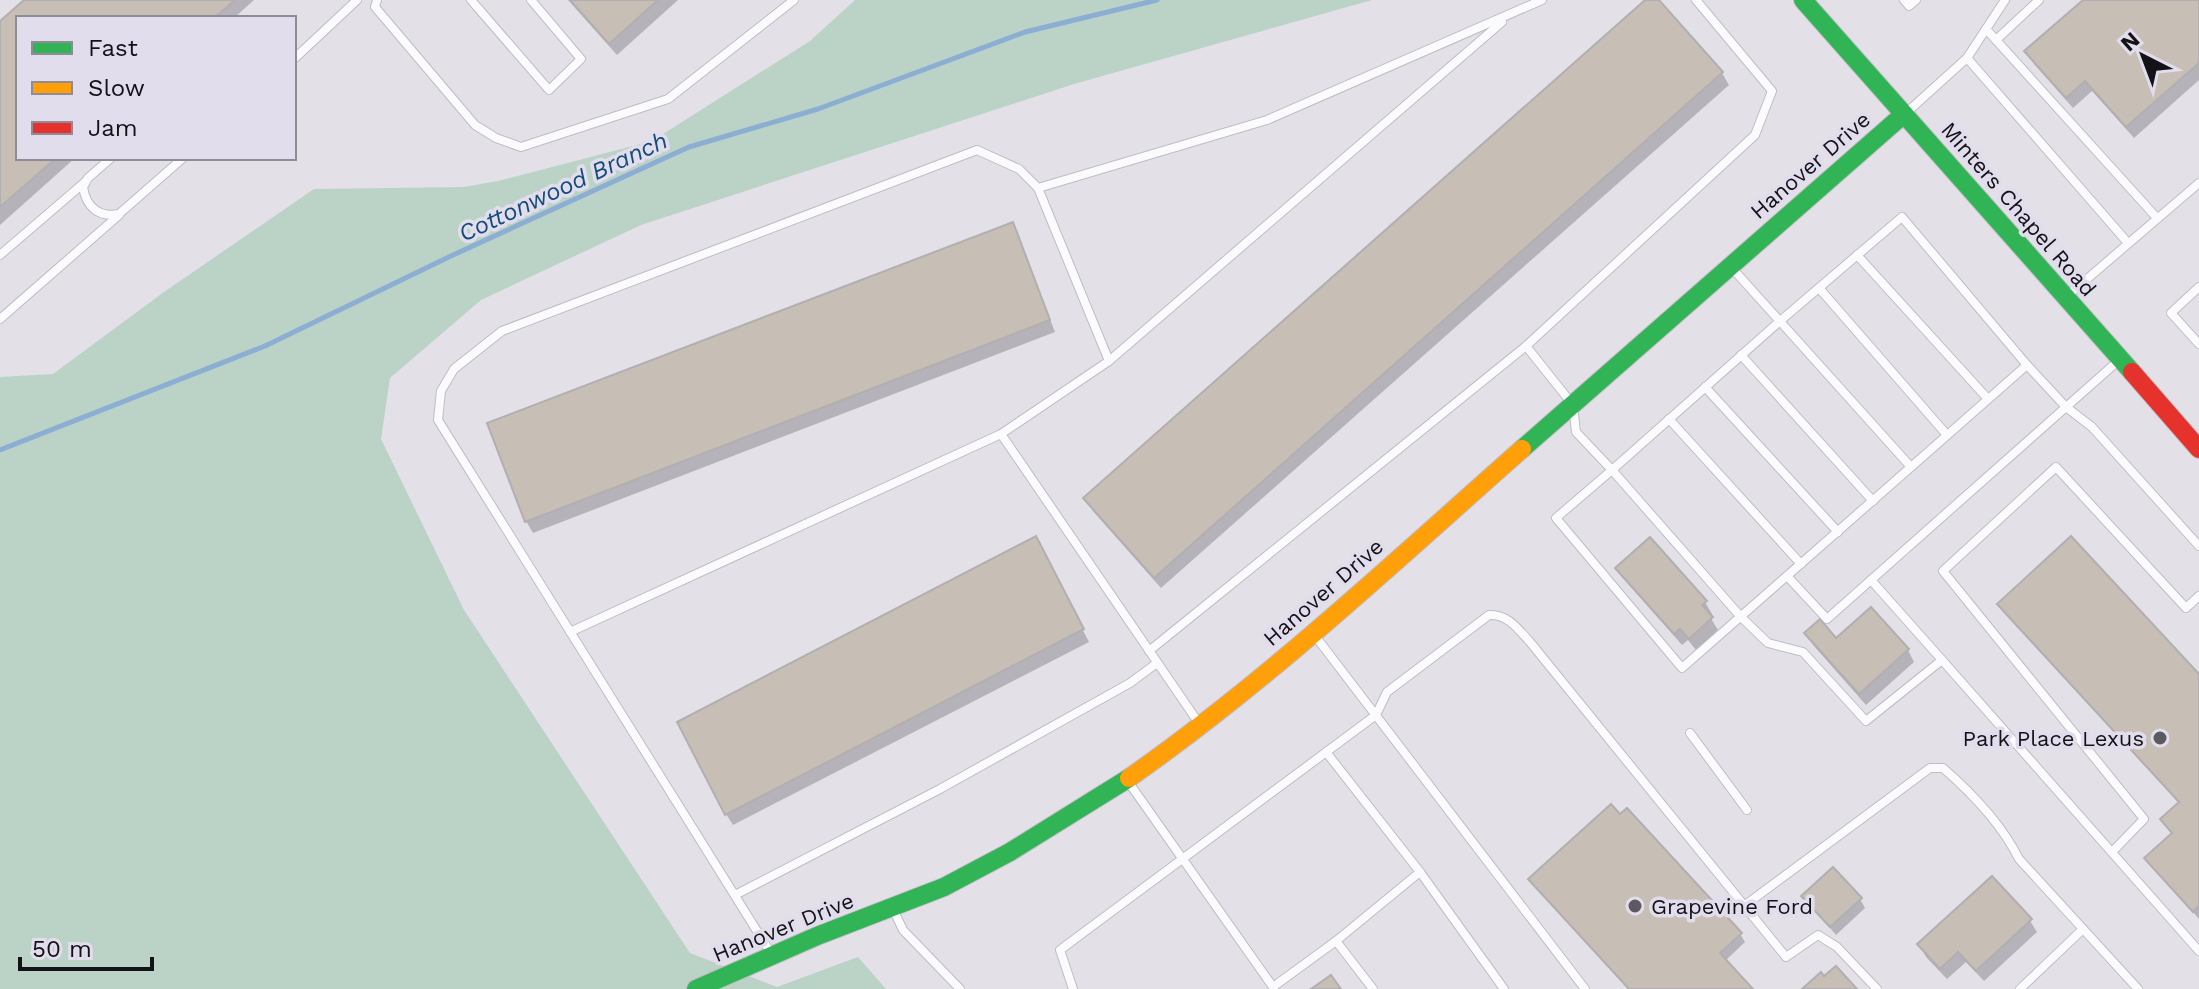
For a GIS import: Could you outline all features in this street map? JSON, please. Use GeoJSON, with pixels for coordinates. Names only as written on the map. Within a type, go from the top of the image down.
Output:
{"type":"FeatureCollection","features":[{"type":"Feature","properties":{"kind":"street","name":"Minters Chapel Road"},"geometry":{"type":"LineString","coordinates":[[1803,0],[2199,449]]}},
{"type":"Feature","properties":{"kind":"street","name":"Hanover Drive"},"geometry":{"type":"LineString","coordinates":[[696,989],[772,955],[944,887],[1010,852],[1127,780],[1201,726],[1313,633],[1904,114]]}},
{"type":"Feature","properties":{"kind":"lane"},"geometry":{"type":"LineString","coordinates":[[296,57],[357,0]]}},
{"type":"Feature","properties":{"kind":"lane"},"geometry":{"type":"LineString","coordinates":[[377,0],[375,7],[475,125],[496,138],[521,147],[668,99],[794,0]]}},
{"type":"Feature","properties":{"kind":"lane"},"geometry":{"type":"LineString","coordinates":[[471,0],[549,90],[581,59],[531,0]]}},
{"type":"Feature","properties":{"kind":"lane"},"geometry":{"type":"LineString","coordinates":[[1038,188],[1267,120],[1542,0]]}},
{"type":"Feature","properties":{"kind":"lane"},"geometry":{"type":"LineString","coordinates":[[1149,651],[1526,346],[1755,135],[1772,91],[1696,0]]}},
{"type":"Feature","properties":{"kind":"lane"},"geometry":{"type":"LineString","coordinates":[[1904,0],[1909,6],[1916,0]]}},
{"type":"Feature","properties":{"kind":"lane"},"geometry":{"type":"LineString","coordinates":[[1904,114],[1967,58],[2005,0]]}},
{"type":"Feature","properties":{"kind":"lane"},"geometry":{"type":"LineString","coordinates":[[1996,40],[2039,0]]}},
{"type":"Feature","properties":{"kind":"lane"},"geometry":{"type":"LineString","coordinates":[[570,632],[1001,434],[1109,361],[1510,15]]}},
{"type":"Feature","properties":{"kind":"lane"},"geometry":{"type":"LineString","coordinates":[[1986,29],[2157,218]]}},
{"type":"Feature","properties":{"kind":"lane"},"geometry":{"type":"LineString","coordinates":[[1967,58],[2128,243]]}},
{"type":"Feature","properties":{"kind":"lane"},"geometry":{"type":"LineString","coordinates":[[772,955],[438,420],[441,391],[454,369],[502,331],[977,150],[1019,169],[1038,188],[1109,361]]}},
{"type":"Feature","properties":{"kind":"lane"},"geometry":{"type":"LineString","coordinates":[[0,255],[109,160]]}},
{"type":"Feature","properties":{"kind":"lane"},"geometry":{"type":"LineString","coordinates":[[0,319],[181,160]]}},
{"type":"Feature","properties":{"kind":"lane"},"geometry":{"type":"LineString","coordinates":[[88,178],[83,187],[84,196],[91,207],[108,217],[119,214]]}},
{"type":"Feature","properties":{"kind":"lane"},"geometry":{"type":"LineString","coordinates":[[2066,298],[2199,183]]}},
{"type":"Feature","properties":{"kind":"lane"},"geometry":{"type":"LineString","coordinates":[[2027,365],[1682,668],[1556,518],[1902,217],[2027,365],[2066,407],[2092,427],[2199,546]]}},
{"type":"Feature","properties":{"kind":"lane"},"geometry":{"type":"LineString","coordinates":[[1857,255],[1988,399]]}},
{"type":"Feature","properties":{"kind":"lane"},"geometry":{"type":"LineString","coordinates":[[1731,266],[1911,467]]}},
{"type":"Feature","properties":{"kind":"lane"},"geometry":{"type":"LineString","coordinates":[[2199,287],[2171,313],[2199,344]]}},
{"type":"Feature","properties":{"kind":"lane"},"geometry":{"type":"LineString","coordinates":[[1819,288],[1947,435]]}},
{"type":"Feature","properties":{"kind":"lane"},"geometry":{"type":"LineString","coordinates":[[1526,346],[1573,405],[1576,432],[1741,617],[1768,643],[1803,652],[1866,721],[1942,660]]}},
{"type":"Feature","properties":{"kind":"lane"},"geometry":{"type":"LineString","coordinates":[[1741,355],[1873,501]]}},
{"type":"Feature","properties":{"kind":"lane"},"geometry":{"type":"LineString","coordinates":[[1787,576],[1827,619],[2120,359]]}},
{"type":"Feature","properties":{"kind":"lane"},"geometry":{"type":"LineString","coordinates":[[1705,387],[1838,532]]}},
{"type":"Feature","properties":{"kind":"lane"},"geometry":{"type":"LineString","coordinates":[[1669,419],[1801,564]]}},
{"type":"Feature","properties":{"kind":"lane"},"geometry":{"type":"LineString","coordinates":[[1001,434],[1201,726]]}},
{"type":"Feature","properties":{"kind":"lane"},"geometry":{"type":"LineString","coordinates":[[2112,852],[2144,819],[1943,571],[2056,467],[2186,608],[2199,596]]}},
{"type":"Feature","properties":{"kind":"lane"},"geometry":{"type":"LineString","coordinates":[[1871,580],[2198,949]]}},
{"type":"Feature","properties":{"kind":"lane"},"geometry":{"type":"LineString","coordinates":[[1073,989],[1060,950],[1376,715],[1387,692],[1489,615],[1500,615],[1514,624],[1530,642],[1786,957],[1818,935],[1837,947],[1877,989]]}},
{"type":"Feature","properties":{"kind":"lane"},"geometry":{"type":"LineString","coordinates":[[1313,633],[1585,989]]}},
{"type":"Feature","properties":{"kind":"lane"},"geometry":{"type":"LineString","coordinates":[[735,895],[940,789],[1130,683],[1157,663]]}},
{"type":"Feature","properties":{"kind":"lane"},"geometry":{"type":"LineString","coordinates":[[1690,733],[1747,810]]}},
{"type":"Feature","properties":{"kind":"lane"},"geometry":{"type":"LineString","coordinates":[[1326,752],[1420,872],[1504,989]]}},
{"type":"Feature","properties":{"kind":"lane"},"geometry":{"type":"LineString","coordinates":[[1744,906],[1930,768],[1943,768],[2006,832],[2019,859],[2138,989]]}},
{"type":"Feature","properties":{"kind":"lane"},"geometry":{"type":"LineString","coordinates":[[1127,780],[1272,988],[1336,941],[1420,872]]}},
{"type":"Feature","properties":{"kind":"lane"},"geometry":{"type":"LineString","coordinates":[[893,908],[903,930],[960,989]]}},
{"type":"Feature","properties":{"kind":"lane"},"geometry":{"type":"LineString","coordinates":[[2020,989],[2083,929]]}},
{"type":"Feature","properties":{"kind":"lane"},"geometry":{"type":"LineString","coordinates":[[1336,941],[1373,989]]}},
{"type":"Feature","properties":{"kind":"green space"},"geometry":{"type":"Polygon","coordinates":[[[855,0],[1372,0],[1074,84],[641,225],[481,300],[390,378],[381,439],[464,610],[690,953],[777,987],[858,957],[886,989],[0,989],[0,377],[53,374],[164,292],[314,189],[464,187],[652,141],[810,41],[855,0]]]}},
{"type":"Feature","properties":{"kind":"building"},"geometry":{"type":"Polygon","coordinates":[[[24,0],[235,0],[216,16],[16,16],[16,160],[54,160],[0,207],[0,21],[24,0]]]}},
{"type":"Feature","properties":{"kind":"building"},"geometry":{"type":"Polygon","coordinates":[[[570,0],[658,0],[609,44],[570,0]]]}},
{"type":"Feature","properties":{"kind":"building"},"geometry":{"type":"Polygon","coordinates":[[[1645,0],[1659,0],[1723,72],[1154,578],[1083,498],[1645,0]]]}},
{"type":"Feature","properties":{"kind":"building"},"geometry":{"type":"Polygon","coordinates":[[[2083,0],[2199,0],[2199,63],[2126,127],[2085,81],[2066,98],[2024,51],[2083,0]]]}},
{"type":"Feature","properties":{"kind":"building"},"geometry":{"type":"Polygon","coordinates":[[[1013,222],[1050,320],[525,522],[487,423],[1013,222]]]}},
{"type":"Feature","properties":{"kind":"building"},"geometry":{"type":"Polygon","coordinates":[[[1036,536],[1084,629],[725,815],[677,722],[1036,536]]]}},
{"type":"Feature","properties":{"kind":"building","name":"Park Place Lexus"},"geometry":{"type":"Polygon","coordinates":[[[2071,536],[2199,674],[2199,906],[2193,912],[2144,858],[2172,833],[2160,819],[2179,802],[1997,604],[2071,536]]]}},
{"type":"Feature","properties":{"kind":"building"},"geometry":{"type":"Polygon","coordinates":[[[1650,537],[1707,601],[1702,605],[1713,617],[1689,639],[1680,629],[1674,634],[1615,568],[1650,537]]]}},
{"type":"Feature","properties":{"kind":"building"},"geometry":{"type":"Polygon","coordinates":[[[1871,607],[1909,649],[1859,694],[1804,633],[1820,619],[1836,638],[1871,607]]]}},
{"type":"Feature","properties":{"kind":"building","name":"Grapevine Ford"},"geometry":{"type":"Polygon","coordinates":[[[1611,804],[1620,814],[1627,808],[1742,933],[1720,953],[1753,989],[1629,989],[1528,879],[1611,804]]]}},
{"type":"Feature","properties":{"kind":"building"},"geometry":{"type":"Polygon","coordinates":[[[1833,867],[1862,898],[1830,927],[1801,896],[1833,867]]]}},
{"type":"Feature","properties":{"kind":"building"},"geometry":{"type":"Polygon","coordinates":[[[1992,876],[2032,919],[1976,971],[1958,952],[1940,969],[1917,944],[1992,876]]]}},
{"type":"Feature","properties":{"kind":"building","name":"Grapevine Ford"},"geometry":{"type":"Polygon","coordinates":[[[1836,966],[1857,989],[1802,989],[1821,972],[1824,976],[1836,966]]]}},
{"type":"Feature","properties":{"kind":"building"},"geometry":{"type":"Polygon","coordinates":[[[1331,975],[1341,989],[1311,989],[1331,975]]]}},
{"type":"Feature","properties":{"kind":"waterway","name":"Cottonwood Branch"},"geometry":{"type":"LineString","coordinates":[[0,450],[265,346],[453,255],[689,147],[818,109],[1025,32],[1157,0]]}},
{"type":"Feature","properties":{"kind":"traffic: fast"},"geometry":{"type":"LineString","coordinates":[[1803,0],[2132,372]]}},
{"type":"Feature","properties":{"kind":"traffic: fast"},"geometry":{"type":"LineString","coordinates":[[1522,449],[1904,114]]}},
{"type":"Feature","properties":{"kind":"traffic: fast"},"geometry":{"type":"LineString","coordinates":[[696,989],[817,936],[944,887],[1010,852],[1129,778]]}},
{"type":"Feature","properties":{"kind":"traffic: slow"},"geometry":{"type":"LineString","coordinates":[[1129,778],[1281,661],[1522,449]]}},
{"type":"Feature","properties":{"kind":"traffic: jam"},"geometry":{"type":"LineString","coordinates":[[2132,372],[2199,449]]}},
{"type":"Feature","properties":{"kind":"place","name":"Park Place Lexus"},"geometry":{"type":"Point","coordinates":[2160,738]}},
{"type":"Feature","properties":{"kind":"place","name":"Grapevine Ford"},"geometry":{"type":"Point","coordinates":[1635,906]}}]}
